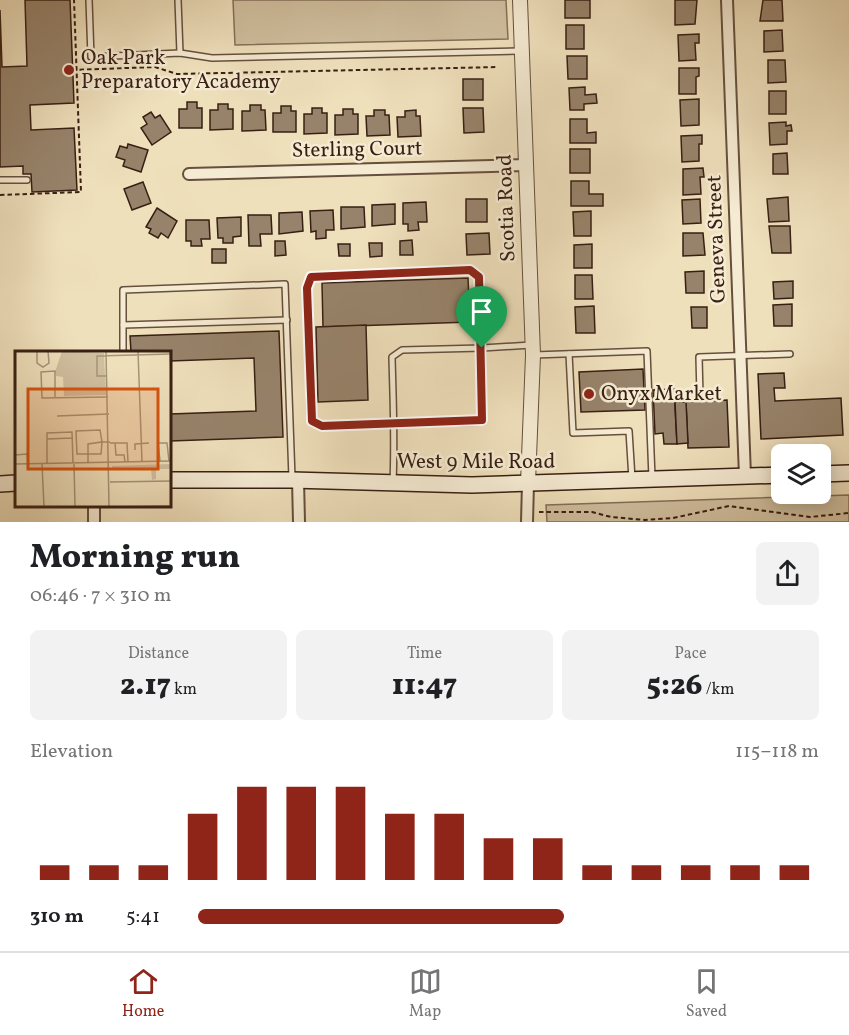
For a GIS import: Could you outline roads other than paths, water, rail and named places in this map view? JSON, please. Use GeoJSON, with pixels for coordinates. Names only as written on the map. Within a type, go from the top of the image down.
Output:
{"type":"FeatureCollection","features":[{"type":"Feature","properties":{"kind":"main road"},"geometry":{"type":"LineString","coordinates":[[831,474],[849,473]]}},
{"type":"Feature","properties":{"kind":"main road","name":"West 9 Mile Road"},"geometry":{"type":"LineString","coordinates":[[171,480],[528,483],[771,475]]}},
{"type":"Feature","properties":{"kind":"main road"},"geometry":{"type":"LineString","coordinates":[[0,484],[15,483]]}},
{"type":"Feature","properties":{"kind":"street","name":"Scotia Road"},"geometry":{"type":"LineString","coordinates":[[520,0],[533,350],[527,522]]}},
{"type":"Feature","properties":{"kind":"street","name":"Geneva Street"},"geometry":{"type":"LineString","coordinates":[[728,0],[745,476]]}},
{"type":"Feature","properties":{"kind":"street","name":"Sterling Court"},"geometry":{"type":"LineString","coordinates":[[189,174],[526,165]]}},
{"type":"Feature","properties":{"kind":"street"},"geometry":{"type":"LineString","coordinates":[[295,480],[299,522]]}},
{"type":"Feature","properties":{"kind":"lane"},"geometry":{"type":"LineString","coordinates":[[89,0],[91,57],[180,53],[212,58],[522,51]]}},
{"type":"Feature","properties":{"kind":"lane"},"geometry":{"type":"LineString","coordinates":[[178,0],[180,53]]}},
{"type":"Feature","properties":{"kind":"lane"},"geometry":{"type":"LineString","coordinates":[[0,180],[27,180]]}},
{"type":"Feature","properties":{"kind":"lane"},"geometry":{"type":"LineString","coordinates":[[446,270],[475,272],[479,277],[482,348],[483,417],[480,422],[322,426],[312,421],[307,288],[311,277],[446,270]]}},
{"type":"Feature","properties":{"kind":"lane"},"geometry":{"type":"LineString","coordinates":[[123,351],[123,293],[126,289],[285,284],[295,480]]}},
{"type":"Feature","properties":{"kind":"lane"},"geometry":{"type":"LineString","coordinates":[[123,325],[287,320]]}},
{"type":"Feature","properties":{"kind":"lane"},"geometry":{"type":"LineString","coordinates":[[393,483],[392,357],[402,350],[482,348],[569,354],[647,351],[652,479]]}},
{"type":"Feature","properties":{"kind":"lane"},"geometry":{"type":"LineString","coordinates":[[569,354],[573,433],[629,431],[632,480]]}},
{"type":"Feature","properties":{"kind":"lane"},"geometry":{"type":"LineString","coordinates":[[700,396],[699,357],[790,354]]}},
{"type":"Feature","properties":{"kind":"place","name":"Oak Park Preparatory Academy"},"geometry":{"type":"Point","coordinates":[69,70]}},
{"type":"Feature","properties":{"kind":"place","name":"Onyx Market"},"geometry":{"type":"Point","coordinates":[589,394]}}]}
